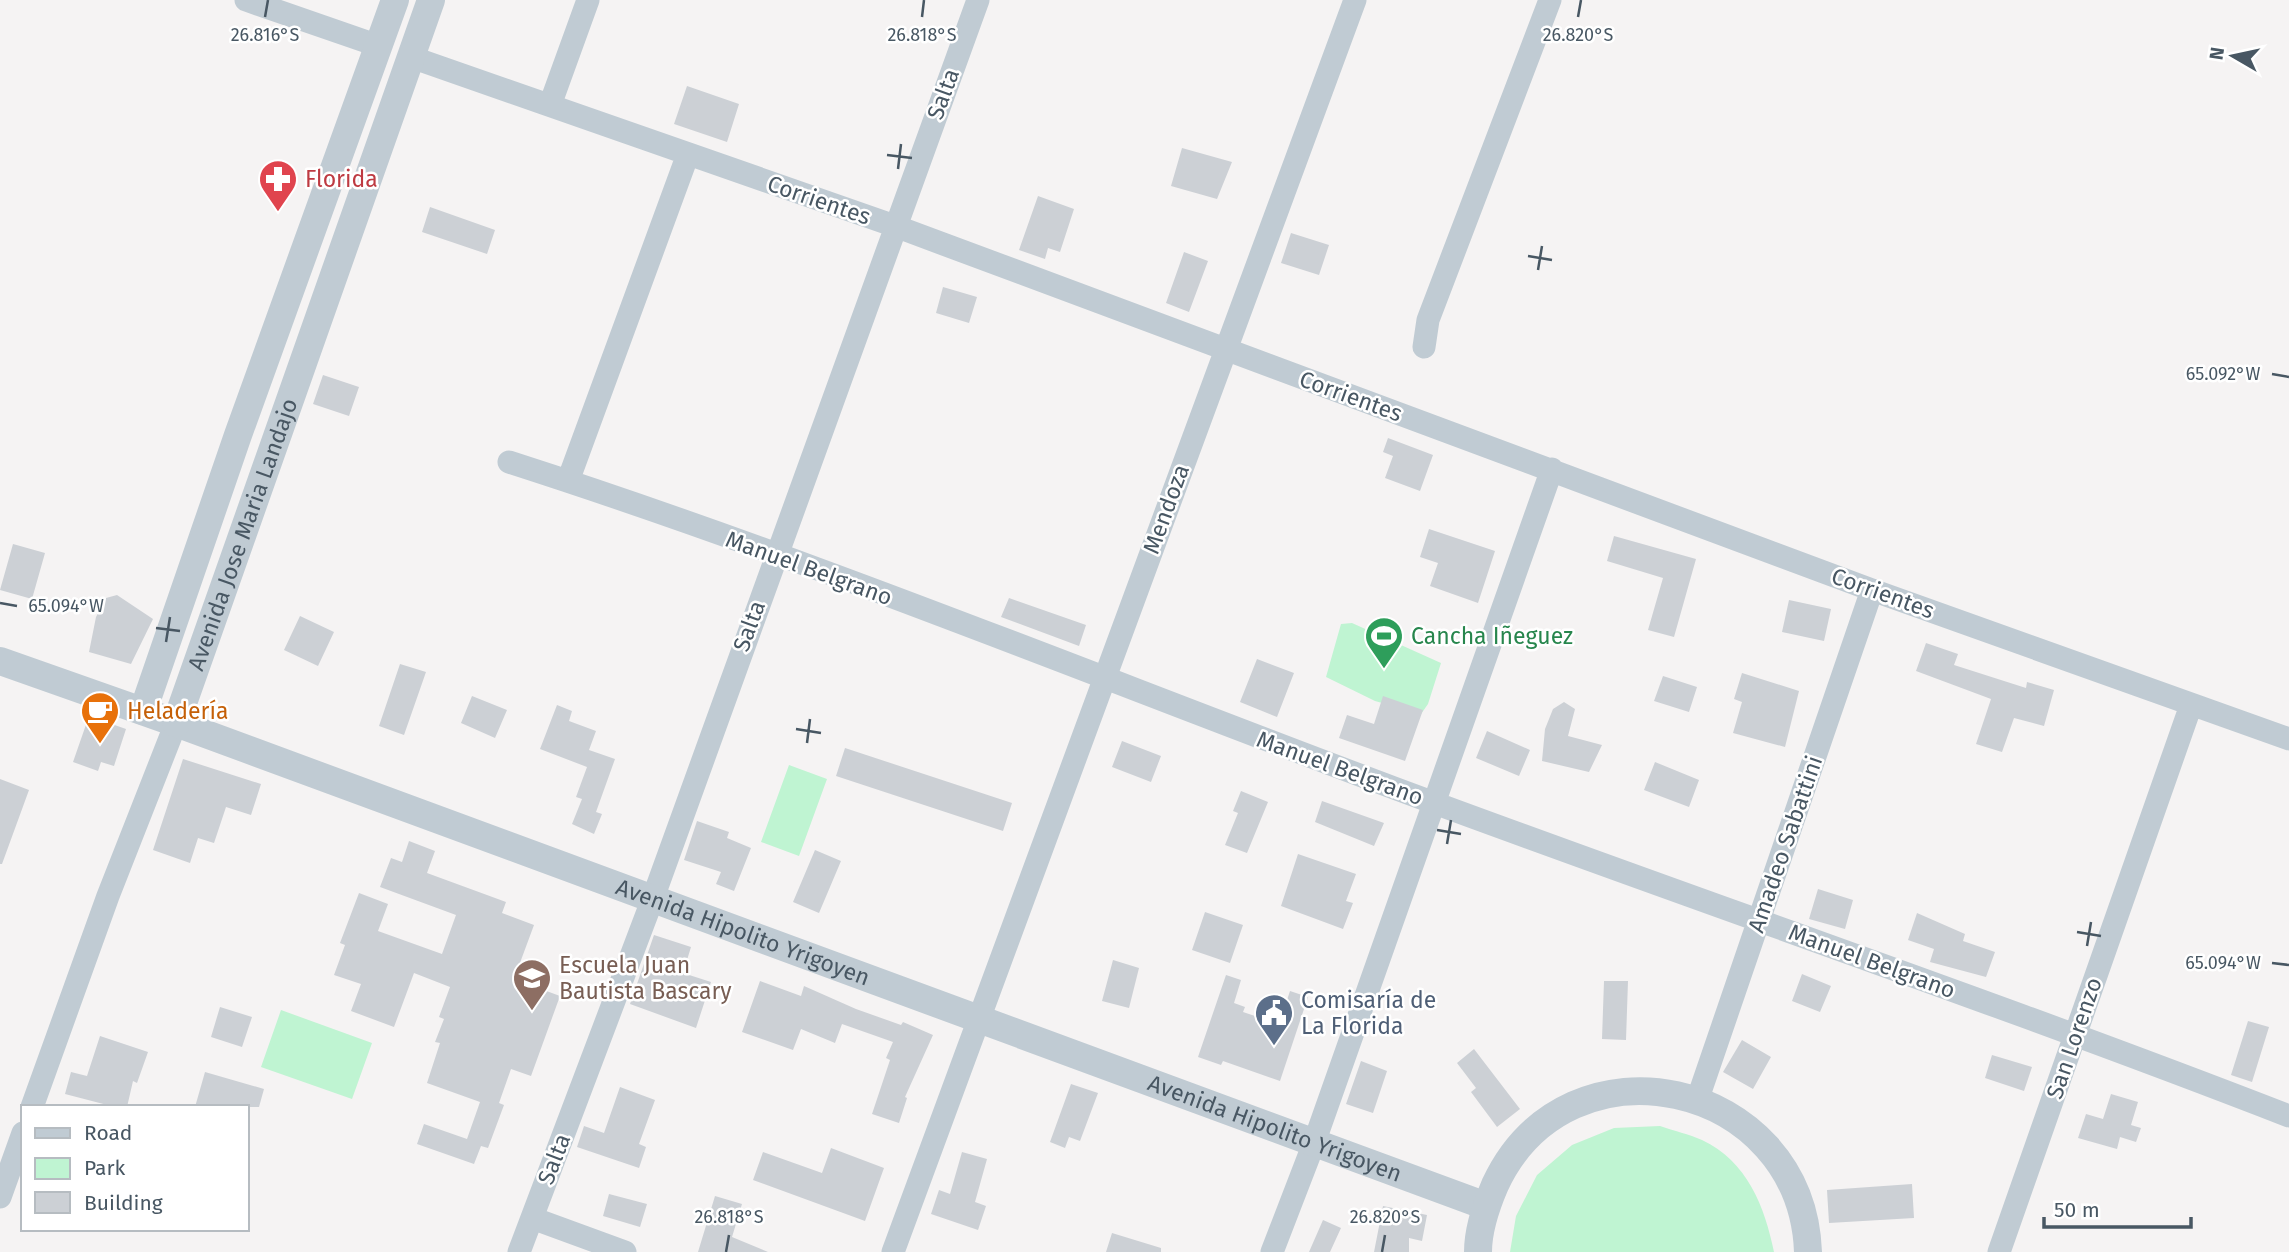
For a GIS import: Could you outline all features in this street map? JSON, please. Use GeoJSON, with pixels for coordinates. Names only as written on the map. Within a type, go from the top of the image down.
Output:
{"type":"FeatureCollection","features":[{"type":"Feature","properties":{"kind":"street"},"geometry":{"type":"LineString","coordinates":[[246,0],[379,46]]}},
{"type":"Feature","properties":{"kind":"street","name":"Avenida Jose Maria Landajo"},"geometry":{"type":"LineString","coordinates":[[143,711],[238,435],[395,0]]}},
{"type":"Feature","properties":{"kind":"street","name":"Avenida Jose Maria Landajo"},"geometry":{"type":"LineString","coordinates":[[33,1105],[108,896],[176,723],[431,0]]}},
{"type":"Feature","properties":{"kind":"street"},"geometry":{"type":"LineString","coordinates":[[550,105],[588,0]]}},
{"type":"Feature","properties":{"kind":"street","name":"Salta"},"geometry":{"type":"LineString","coordinates":[[519,1252],[653,898],[978,0]]}},
{"type":"Feature","properties":{"kind":"street","name":"Mendoza"},"geometry":{"type":"LineString","coordinates":[[893,1252],[977,1018],[1355,0]]}},
{"type":"Feature","properties":{"kind":"street"},"geometry":{"type":"LineString","coordinates":[[1424,347],[1428,320],[1550,0]]}},
{"type":"Feature","properties":{"kind":"street","name":"Corrientes"},"geometry":{"type":"LineString","coordinates":[[411,57],[895,226],[1872,590],[2289,739]]}},
{"type":"Feature","properties":{"kind":"street"},"geometry":{"type":"LineString","coordinates":[[568,481],[688,154]]}},
{"type":"Feature","properties":{"kind":"street","name":"Manuel Belgrano"},"geometry":{"type":"LineString","coordinates":[[509,462],[775,555],[1433,803],[2076,1033],[2289,1116]]}},
{"type":"Feature","properties":{"kind":"street"},"geometry":{"type":"LineString","coordinates":[[1272,1252],[1314,1143],[1552,469]]}},
{"type":"Feature","properties":{"kind":"street","name":"Amadeo Sabattini"},"geometry":{"type":"LineString","coordinates":[[1698,1098],[1872,590]]}},
{"type":"Feature","properties":{"kind":"street","name":"Avenida Hipolito Yrigoyen"},"geometry":{"type":"LineString","coordinates":[[0,661],[176,723],[1486,1206]]}},
{"type":"Feature","properties":{"kind":"street","name":"San Lorenzo"},"geometry":{"type":"LineString","coordinates":[[1999,1252],[2191,705]]}},
{"type":"Feature","properties":{"kind":"street"},"geometry":{"type":"LineString","coordinates":[[1478,1252],[1486,1206],[1504,1166],[1533,1132],[1569,1107],[1611,1093],[1644,1091],[1698,1098],[1737,1119],[1770,1148],[1794,1185],[1807,1228],[1808,1252]]}},
{"type":"Feature","properties":{"kind":"street"},"geometry":{"type":"LineString","coordinates":[[0,1197],[21,1139]]}},
{"type":"Feature","properties":{"kind":"street"},"geometry":{"type":"LineString","coordinates":[[532,1218],[625,1252]]}},
{"type":"Feature","properties":{"kind":"green space","name":"Cancha Iñeguez"},"geometry":{"type":"Polygon","coordinates":[[[1352,623],[1441,663],[1428,704],[1421,714],[1375,701],[1326,677],[1341,624],[1352,623]]]}},
{"type":"Feature","properties":{"kind":"green space"},"geometry":{"type":"Polygon","coordinates":[[[789,765],[827,779],[799,856],[761,842],[789,765]]]}},
{"type":"Feature","properties":{"kind":"green space"},"geometry":{"type":"Polygon","coordinates":[[[281,1010],[372,1043],[352,1099],[261,1067],[281,1010]]]}},
{"type":"Feature","properties":{"kind":"green space"},"geometry":{"type":"Polygon","coordinates":[[[1660,1126],[1702,1140],[1731,1160],[1759,1202],[1774,1252],[1510,1252],[1516,1216],[1537,1175],[1572,1145],[1614,1128],[1660,1126]]]}},
{"type":"Feature","properties":{"kind":"building"},"geometry":{"type":"Polygon","coordinates":[[[687,86],[739,104],[727,142],[674,124],[687,86]]]}},
{"type":"Feature","properties":{"kind":"building"},"geometry":{"type":"Polygon","coordinates":[[[1182,148],[1232,162],[1217,199],[1171,186],[1182,148]]]}},
{"type":"Feature","properties":{"kind":"building"},"geometry":{"type":"Polygon","coordinates":[[[1038,196],[1074,209],[1060,252],[1048,248],[1045,259],[1019,250],[1038,196]]]}},
{"type":"Feature","properties":{"kind":"building"},"geometry":{"type":"Polygon","coordinates":[[[430,207],[495,230],[487,254],[422,232],[430,207]]]}},
{"type":"Feature","properties":{"kind":"building"},"geometry":{"type":"Polygon","coordinates":[[[1291,233],[1329,245],[1319,275],[1281,263],[1291,233]]]}},
{"type":"Feature","properties":{"kind":"building"},"geometry":{"type":"Polygon","coordinates":[[[1184,252],[1208,261],[1189,312],[1166,303],[1184,252]]]}},
{"type":"Feature","properties":{"kind":"building"},"geometry":{"type":"Polygon","coordinates":[[[943,287],[977,297],[969,323],[936,313],[943,287]]]}},
{"type":"Feature","properties":{"kind":"building"},"geometry":{"type":"Polygon","coordinates":[[[323,375],[359,387],[349,416],[313,404],[323,375]]]}},
{"type":"Feature","properties":{"kind":"building"},"geometry":{"type":"Polygon","coordinates":[[[1388,438],[1433,455],[1420,491],[1385,478],[1393,456],[1383,452],[1388,438]]]}},
{"type":"Feature","properties":{"kind":"building"},"geometry":{"type":"Polygon","coordinates":[[[1429,529],[1495,551],[1478,603],[1430,586],[1438,563],[1420,557],[1429,529]]]}},
{"type":"Feature","properties":{"kind":"building"},"geometry":{"type":"Polygon","coordinates":[[[1614,536],[1696,559],[1674,637],[1648,630],[1663,578],[1607,561],[1614,536]]]}},
{"type":"Feature","properties":{"kind":"building"},"geometry":{"type":"Polygon","coordinates":[[[13,544],[45,553],[32,599],[0,590],[13,544]]]}},
{"type":"Feature","properties":{"kind":"building"},"geometry":{"type":"Polygon","coordinates":[[[117,595],[153,619],[131,664],[89,652],[96,617],[106,598],[117,595]]]}},
{"type":"Feature","properties":{"kind":"building"},"geometry":{"type":"Polygon","coordinates":[[[1009,598],[1086,625],[1079,646],[1001,617],[1009,598]]]}},
{"type":"Feature","properties":{"kind":"building"},"geometry":{"type":"Polygon","coordinates":[[[1789,600],[1831,609],[1824,641],[1782,632],[1789,600]]]}},
{"type":"Feature","properties":{"kind":"building"},"geometry":{"type":"Polygon","coordinates":[[[300,616],[334,632],[318,666],[284,650],[300,616]]]}},
{"type":"Feature","properties":{"kind":"building"},"geometry":{"type":"Polygon","coordinates":[[[1926,643],[1958,654],[1954,665],[2026,688],[2027,682],[2054,690],[2044,726],[2014,718],[2002,752],[1976,744],[1991,699],[1916,671],[1926,643]]]}},
{"type":"Feature","properties":{"kind":"building"},"geometry":{"type":"Polygon","coordinates":[[[1257,659],[1294,673],[1277,717],[1240,702],[1257,659]]]}},
{"type":"Feature","properties":{"kind":"building"},"geometry":{"type":"Polygon","coordinates":[[[400,664],[426,672],[404,735],[379,726],[400,664]]]}},
{"type":"Feature","properties":{"kind":"building"},"geometry":{"type":"Polygon","coordinates":[[[1742,673],[1799,691],[1785,747],[1733,733],[1742,702],[1734,699],[1742,673]]]}},
{"type":"Feature","properties":{"kind":"building"},"geometry":{"type":"Polygon","coordinates":[[[1663,676],[1697,687],[1689,712],[1654,701],[1663,676]]]}},
{"type":"Feature","properties":{"kind":"building"},"geometry":{"type":"Polygon","coordinates":[[[472,696],[507,710],[495,738],[461,723],[472,696]]]}},
{"type":"Feature","properties":{"kind":"building"},"geometry":{"type":"Polygon","coordinates":[[[1383,696],[1423,710],[1405,761],[1339,738],[1347,715],[1374,724],[1383,696]]]}},
{"type":"Feature","properties":{"kind":"building"},"geometry":{"type":"Polygon","coordinates":[[[1564,702],[1575,709],[1568,736],[1602,745],[1589,772],[1542,761],[1545,729],[1553,709],[1564,702]]]}},
{"type":"Feature","properties":{"kind":"building"},"geometry":{"type":"Polygon","coordinates":[[[557,705],[572,711],[569,721],[596,731],[589,750],[615,759],[596,812],[602,814],[594,834],[572,824],[582,799],[576,797],[587,767],[540,749],[557,705]]]}},
{"type":"Feature","properties":{"kind":"building","name":"Heladería"},"geometry":{"type":"Polygon","coordinates":[[[89,716],[126,729],[114,766],[101,762],[98,771],[73,762],[89,716]]]}},
{"type":"Feature","properties":{"kind":"building"},"geometry":{"type":"Polygon","coordinates":[[[1487,731],[1530,750],[1519,776],[1476,758],[1487,731]]]}},
{"type":"Feature","properties":{"kind":"building"},"geometry":{"type":"Polygon","coordinates":[[[1122,741],[1161,756],[1151,782],[1112,767],[1122,741]]]}},
{"type":"Feature","properties":{"kind":"building"},"geometry":{"type":"Polygon","coordinates":[[[845,748],[1012,803],[1003,831],[836,776],[845,748]]]}},
{"type":"Feature","properties":{"kind":"building"},"geometry":{"type":"Polygon","coordinates":[[[183,759],[261,784],[251,815],[226,807],[214,843],[198,838],[190,863],[153,850],[183,759]]]}},
{"type":"Feature","properties":{"kind":"building"},"geometry":{"type":"Polygon","coordinates":[[[1655,762],[1699,780],[1689,807],[1644,790],[1655,762]]]}},
{"type":"Feature","properties":{"kind":"building"},"geometry":{"type":"Polygon","coordinates":[[[0,779],[29,790],[2,864],[0,864],[0,779]]]}},
{"type":"Feature","properties":{"kind":"building"},"geometry":{"type":"Polygon","coordinates":[[[1241,791],[1268,802],[1247,853],[1225,845],[1238,813],[1233,811],[1241,791]]]}},
{"type":"Feature","properties":{"kind":"building"},"geometry":{"type":"Polygon","coordinates":[[[1322,801],[1384,823],[1374,846],[1315,822],[1322,801]]]}},
{"type":"Feature","properties":{"kind":"building"},"geometry":{"type":"Polygon","coordinates":[[[697,821],[729,832],[727,838],[751,848],[734,891],[716,884],[721,872],[684,860],[697,821]]]}},
{"type":"Feature","properties":{"kind":"building"},"geometry":{"type":"Polygon","coordinates":[[[409,841],[435,851],[427,873],[506,902],[502,913],[534,925],[514,979],[560,996],[531,1076],[511,1069],[499,1103],[504,1105],[488,1148],[481,1146],[474,1164],[417,1144],[424,1124],[467,1139],[480,1102],[427,1083],[440,1043],[435,1042],[444,1019],[439,1017],[450,987],[414,973],[394,1027],[351,1011],[361,984],[334,975],[345,945],[340,943],[359,893],[388,904],[378,931],[442,954],[456,915],[380,887],[391,858],[402,862],[409,841]]]}},
{"type":"Feature","properties":{"kind":"building"},"geometry":{"type":"Polygon","coordinates":[[[815,850],[841,861],[819,913],[793,902],[815,850]]]}},
{"type":"Feature","properties":{"kind":"building"},"geometry":{"type":"Polygon","coordinates":[[[1298,854],[1356,874],[1346,901],[1353,903],[1343,929],[1281,906],[1298,854]]]}},
{"type":"Feature","properties":{"kind":"building"},"geometry":{"type":"Polygon","coordinates":[[[1818,889],[1853,900],[1845,929],[1809,919],[1818,889]]]}},
{"type":"Feature","properties":{"kind":"building"},"geometry":{"type":"Polygon","coordinates":[[[1205,912],[1243,925],[1230,963],[1192,950],[1205,912]]]}},
{"type":"Feature","properties":{"kind":"building"},"geometry":{"type":"Polygon","coordinates":[[[1917,913],[1965,934],[1963,941],[1995,952],[1986,977],[1930,962],[1934,949],[1908,940],[1917,913]]]}},
{"type":"Feature","properties":{"kind":"building"},"geometry":{"type":"Polygon","coordinates":[[[654,935],[691,947],[683,973],[711,982],[696,1028],[630,1004],[654,935]]]}},
{"type":"Feature","properties":{"kind":"building"},"geometry":{"type":"Polygon","coordinates":[[[1113,960],[1139,968],[1129,1008],[1102,1001],[1113,960]]]}},
{"type":"Feature","properties":{"kind":"building"},"geometry":{"type":"Polygon","coordinates":[[[1802,974],[1831,986],[1820,1012],[1792,1001],[1802,974]]]}},
{"type":"Feature","properties":{"kind":"building"},"geometry":{"type":"Polygon","coordinates":[[[1226,975],[1241,980],[1234,1003],[1245,1007],[1243,1012],[1279,1024],[1290,991],[1308,997],[1280,1081],[1223,1061],[1221,1065],[1198,1057],[1226,975]]]}},
{"type":"Feature","properties":{"kind":"building"},"geometry":{"type":"Polygon","coordinates":[[[760,981],[801,996],[804,986],[856,1009],[901,1025],[903,1022],[933,1035],[905,1097],[907,1098],[899,1123],[872,1114],[890,1060],[886,1058],[893,1042],[842,1024],[835,1043],[801,1029],[793,1050],[742,1032],[760,981]]]}},
{"type":"Feature","properties":{"kind":"building"},"geometry":{"type":"Polygon","coordinates":[[[1604,981],[1628,981],[1626,1040],[1602,1039],[1604,981]]]}},
{"type":"Feature","properties":{"kind":"building"},"geometry":{"type":"Polygon","coordinates":[[[220,1007],[252,1017],[242,1047],[211,1037],[220,1007]]]}},
{"type":"Feature","properties":{"kind":"building"},"geometry":{"type":"Polygon","coordinates":[[[2248,1021],[2269,1027],[2252,1082],[2231,1075],[2248,1021]]]}},
{"type":"Feature","properties":{"kind":"building"},"geometry":{"type":"Polygon","coordinates":[[[100,1036],[148,1052],[137,1083],[133,1081],[127,1105],[107,1105],[65,1094],[71,1072],[87,1076],[100,1036]]]}},
{"type":"Feature","properties":{"kind":"building"},"geometry":{"type":"Polygon","coordinates":[[[1742,1040],[1771,1057],[1753,1089],[1723,1072],[1742,1040]]]}},
{"type":"Feature","properties":{"kind":"building"},"geometry":{"type":"Polygon","coordinates":[[[1474,1049],[1520,1109],[1497,1127],[1471,1092],[1476,1088],[1457,1063],[1474,1049]]]}},
{"type":"Feature","properties":{"kind":"building"},"geometry":{"type":"Polygon","coordinates":[[[1992,1055],[2032,1067],[2024,1091],[1985,1078],[1992,1055]]]}},
{"type":"Feature","properties":{"kind":"building"},"geometry":{"type":"Polygon","coordinates":[[[1361,1061],[1387,1071],[1373,1113],[1346,1104],[1361,1061]]]}},
{"type":"Feature","properties":{"kind":"building"},"geometry":{"type":"Polygon","coordinates":[[[205,1072],[264,1089],[259,1107],[196,1105],[205,1072]]]}},
{"type":"Feature","properties":{"kind":"building"},"geometry":{"type":"Polygon","coordinates":[[[1071,1084],[1098,1093],[1080,1141],[1069,1137],[1065,1148],[1050,1142],[1071,1084]]]}},
{"type":"Feature","properties":{"kind":"building"},"geometry":{"type":"Polygon","coordinates":[[[620,1087],[655,1100],[639,1144],[646,1147],[639,1168],[577,1147],[584,1126],[604,1133],[620,1087]]]}},
{"type":"Feature","properties":{"kind":"building"},"geometry":{"type":"Polygon","coordinates":[[[2111,1094],[2138,1102],[2131,1125],[2141,1128],[2136,1142],[2120,1137],[2117,1149],[2078,1138],[2086,1114],[2103,1119],[2111,1094]]]}},
{"type":"Feature","properties":{"kind":"building"},"geometry":{"type":"Polygon","coordinates":[[[831,1148],[884,1168],[865,1221],[753,1180],[763,1152],[822,1173],[831,1148]]]}},
{"type":"Feature","properties":{"kind":"building"},"geometry":{"type":"Polygon","coordinates":[[[962,1152],[987,1159],[975,1202],[986,1206],[978,1230],[931,1214],[939,1190],[950,1194],[962,1152]]]}},
{"type":"Feature","properties":{"kind":"building"},"geometry":{"type":"Polygon","coordinates":[[[1912,1184],[1914,1218],[1829,1223],[1827,1190],[1912,1184]]]}},
{"type":"Feature","properties":{"kind":"building"},"geometry":{"type":"Polygon","coordinates":[[[609,1194],[647,1204],[640,1227],[603,1216],[609,1194]]]}},
{"type":"Feature","properties":{"kind":"building"},"geometry":{"type":"Polygon","coordinates":[[[715,1196],[742,1204],[732,1237],[768,1252],[698,1252],[715,1196]]]}},
{"type":"Feature","properties":{"kind":"building"},"geometry":{"type":"Polygon","coordinates":[[[1383,1206],[1427,1215],[1422,1241],[1409,1238],[1409,1252],[1374,1252],[1383,1206]]]}},
{"type":"Feature","properties":{"kind":"building"},"geometry":{"type":"Polygon","coordinates":[[[1323,1220],[1341,1228],[1330,1252],[1309,1252],[1323,1220]]]}},
{"type":"Feature","properties":{"kind":"building"},"geometry":{"type":"Polygon","coordinates":[[[1112,1233],[1161,1248],[1161,1252],[1106,1252],[1112,1233]]]}},
{"type":"Feature","properties":{"kind":"place","name":"Florida"},"geometry":{"type":"Point","coordinates":[278,213]}},
{"type":"Feature","properties":{"kind":"place","name":"Cancha Iñeguez"},"geometry":{"type":"Point","coordinates":[1384,670]}},
{"type":"Feature","properties":{"kind":"place","name":"Heladería"},"geometry":{"type":"Point","coordinates":[100,745]}},
{"type":"Feature","properties":{"kind":"place","name":"Escuela Juan Bautista Bascary"},"geometry":{"type":"Point","coordinates":[532,1012]}},
{"type":"Feature","properties":{"kind":"place","name":"Comisaría de La Florida"},"geometry":{"type":"Point","coordinates":[1274,1047]}}]}
